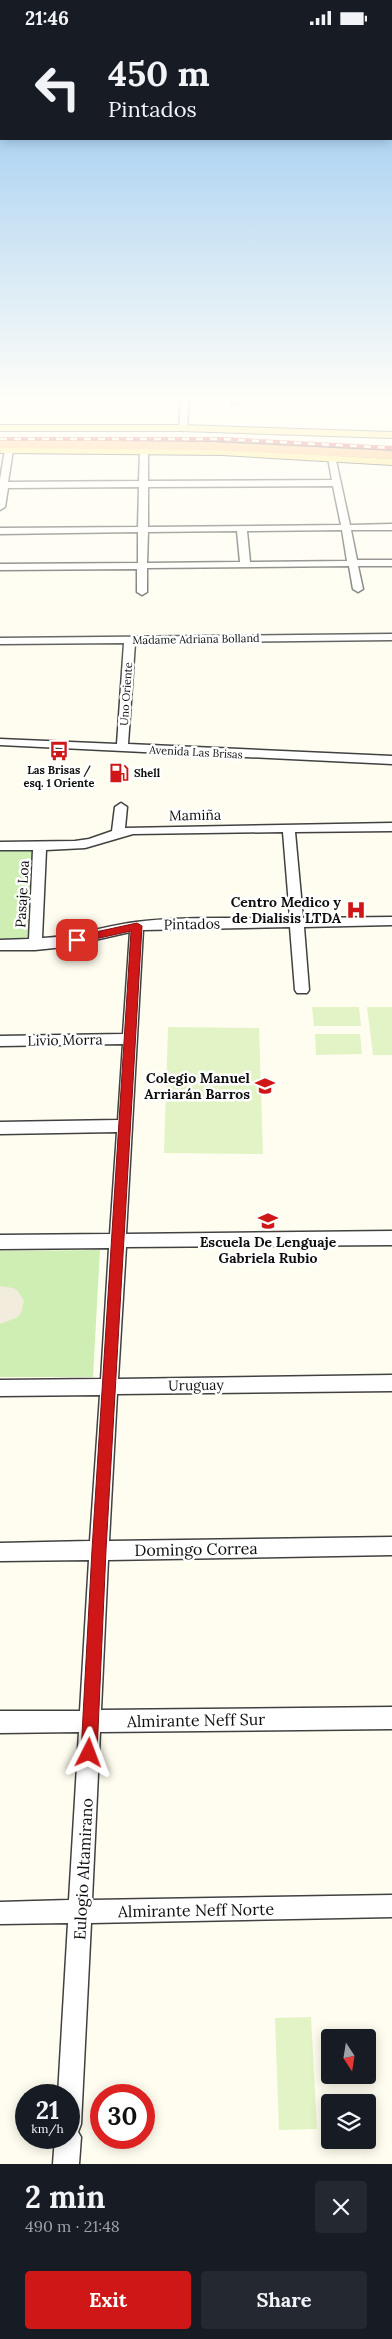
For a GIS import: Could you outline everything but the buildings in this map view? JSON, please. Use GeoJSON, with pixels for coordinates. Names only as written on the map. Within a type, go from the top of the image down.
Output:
{"type":"FeatureCollection","features":[{"type":"Feature","properties":{"kind":"street"},"geometry":{"type":"LineString","coordinates":[[142,592],[143,498]]}},
{"type":"Feature","properties":{"kind":"street"},"geometry":{"type":"LineString","coordinates":[[340,498],[358,589]]}},
{"type":"Feature","properties":{"kind":"street"},"geometry":{"type":"LineString","coordinates":[[0,531],[392,527]]}},
{"type":"Feature","properties":{"kind":"street"},"geometry":{"type":"LineString","coordinates":[[242,529],[245,565]]}},
{"type":"Feature","properties":{"kind":"street"},"geometry":{"type":"LineString","coordinates":[[0,567],[392,563]]}},
{"type":"Feature","properties":{"kind":"street","name":"Madame Adriana Bolland"},"geometry":{"type":"LineString","coordinates":[[0,641],[392,637]]}},
{"type":"Feature","properties":{"kind":"street","name":"Uno Oriente"},"geometry":{"type":"LineString","coordinates":[[122,748],[130,639]]}},
{"type":"Feature","properties":{"kind":"street","name":"Avenida Las Brisas"},"geometry":{"type":"LineString","coordinates":[[0,742],[392,761]]}},
{"type":"Feature","properties":{"kind":"street"},"geometry":{"type":"LineString","coordinates":[[118,832],[121,807]]}},
{"type":"Feature","properties":{"kind":"street","name":"Mamiña"},"geometry":{"type":"LineString","coordinates":[[0,846],[86,843],[118,832],[133,830],[392,827]]}},
{"type":"Feature","properties":{"kind":"street"},"geometry":{"type":"LineString","coordinates":[[289,829],[302,990]]}},
{"type":"Feature","properties":{"kind":"street","name":"Pasaje Loa"},"geometry":{"type":"LineString","coordinates":[[35,945],[40,845]]}},
{"type":"Feature","properties":{"kind":"street","name":"Pintados"},"geometry":{"type":"LineString","coordinates":[[0,945],[35,945],[70,941],[137,926],[392,921]]}},
{"type":"Feature","properties":{"kind":"street","name":"Eulogio Altamirano"},"geometry":{"type":"LineString","coordinates":[[71,2084],[99,1550],[137,926]]}},
{"type":"Feature","properties":{"kind":"street","name":"Livio Morra"},"geometry":{"type":"LineString","coordinates":[[0,1041],[130,1039]]}},
{"type":"Feature","properties":{"kind":"street"},"geometry":{"type":"LineString","coordinates":[[0,1128],[125,1126]]}},
{"type":"Feature","properties":{"kind":"street"},"geometry":{"type":"LineString","coordinates":[[0,1242],[392,1238]]}},
{"type":"Feature","properties":{"kind":"street","name":"Uruguay"},"geometry":{"type":"LineString","coordinates":[[0,1388],[392,1383]]}},
{"type":"Feature","properties":{"kind":"street","name":"Domingo Correa"},"geometry":{"type":"LineString","coordinates":[[0,1552],[392,1546]]}},
{"type":"Feature","properties":{"kind":"street","name":"Almirante Neff Sur"},"geometry":{"type":"LineString","coordinates":[[0,1722],[392,1718]]}},
{"type":"Feature","properties":{"kind":"street","name":"Almirante Neff Norte"},"geometry":{"type":"LineString","coordinates":[[0,1913],[392,1906]]}},
{"type":"Feature","properties":{"kind":"street"},"geometry":{"type":"LineString","coordinates":[[66,2164],[67,2149]]}},
{"type":"Feature","properties":{"kind":"green space"},"geometry":{"type":"Polygon","coordinates":[[[0,850],[36,850],[29,940],[0,940],[0,850]]]}},
{"type":"Feature","properties":{"kind":"green space"},"geometry":{"type":"Polygon","coordinates":[[[312,1007],[359,1007],[361,1026],[314,1026],[312,1007]]]}},
{"type":"Feature","properties":{"kind":"green space"},"geometry":{"type":"Polygon","coordinates":[[[367,1007],[392,1007],[392,1055],[373,1055],[367,1007]]]}},
{"type":"Feature","properties":{"kind":"green space"},"geometry":{"type":"Polygon","coordinates":[[[168,1027],[259,1028],[263,1154],[164,1153],[168,1027]]]}},
{"type":"Feature","properties":{"kind":"green space"},"geometry":{"type":"Polygon","coordinates":[[[315,1034],[360,1034],[362,1054],[316,1055],[315,1034]]]}},
{"type":"Feature","properties":{"kind":"green space"},"geometry":{"type":"Polygon","coordinates":[[[100,1250],[93,1377],[0,1377],[0,1251],[100,1250]]]}},
{"type":"Feature","properties":{"kind":"green space"},"geometry":{"type":"Polygon","coordinates":[[[311,2017],[317,2129],[279,2130],[275,2018],[311,2017]]]}},
{"type":"Feature","properties":{"kind":"shaded area"},"geometry":{"type":"Polygon","coordinates":[[[0,1286],[13,1288],[18,1291],[24,1301],[21,1313],[16,1318],[0,1324],[0,1286]]]}},
{"type":"Feature","properties":{"kind":"place","name":"Las Brisas / esq. 1 Oriente"},"geometry":{"type":"Point","coordinates":[59,751]}},
{"type":"Feature","properties":{"kind":"place","name":"Shell"},"geometry":{"type":"Point","coordinates":[119,773]}},
{"type":"Feature","properties":{"kind":"place","name":"Centro Medico y de Dialisis LTDA"},"geometry":{"type":"Point","coordinates":[356,910]}},
{"type":"Feature","properties":{"kind":"place","name":"Colegio Manuel Arriarán Barros"},"geometry":{"type":"Point","coordinates":[265,1086]}},
{"type":"Feature","properties":{"kind":"place","name":"Escuela De Lenguaje Gabriela Rubio"},"geometry":{"type":"Point","coordinates":[268,1221]}},
{"type":"Feature","properties":{"kind":"route"},"geometry":{"type":"LineString","coordinates":[[77,940],[137,926],[99,1550],[89,1753]]}}]}
